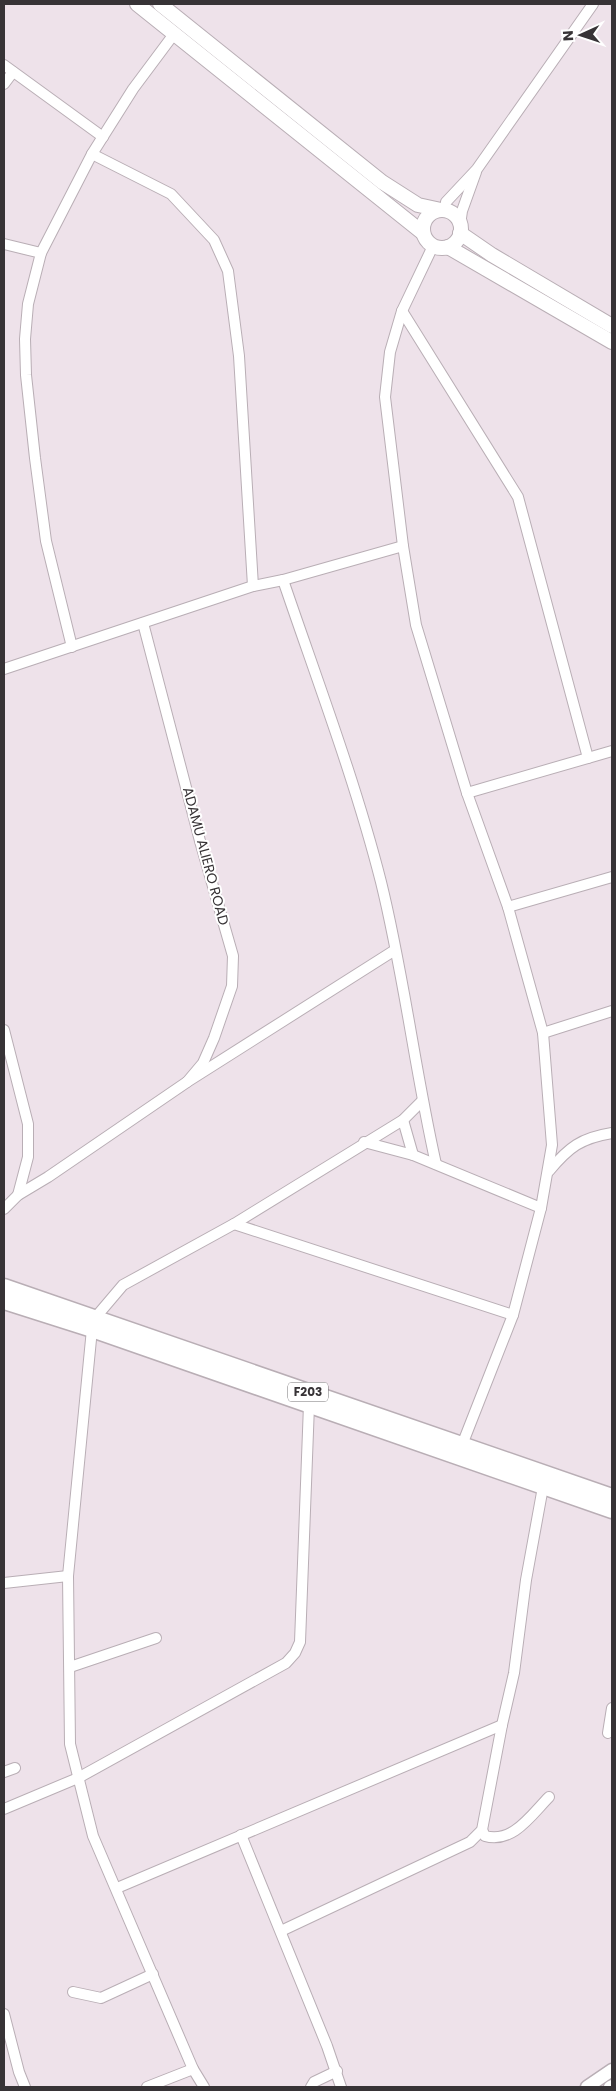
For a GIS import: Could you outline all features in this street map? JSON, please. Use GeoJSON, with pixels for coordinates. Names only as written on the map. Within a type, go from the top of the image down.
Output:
{"type":"FeatureCollection","features":[{"type":"Feature","properties":{"kind":"main road"},"geometry":{"type":"LineString","coordinates":[[137,4],[423,233],[428,243],[433,246],[448,247],[612,342]]}},
{"type":"Feature","properties":{"kind":"main road"},"geometry":{"type":"LineString","coordinates":[[160,4],[382,182],[418,205],[452,213],[457,218],[460,229],[492,255],[612,326]]}},
{"type":"Feature","properties":{"kind":"main road"},"geometry":{"type":"LineString","coordinates":[[169,30],[172,14]]}},
{"type":"Feature","properties":{"kind":"main road"},"geometry":{"type":"LineString","coordinates":[[423,233],[423,224],[427,216],[434,211],[443,210]]}},
{"type":"Feature","properties":{"kind":"main road"},"geometry":{"type":"LineString","coordinates":[[448,247],[454,244],[460,229]]}},
{"type":"Feature","properties":{"kind":"main road","name":"F203"},"geometry":{"type":"LineString","coordinates":[[4,1287],[94,1324],[309,1405],[612,1510]]}},
{"type":"Feature","properties":{"kind":"main road","name":"F203"},"geometry":{"type":"LineString","coordinates":[[4,1301],[94,1324],[462,1445],[612,1497]]}},
{"type":"Feature","properties":{"kind":"street"},"geometry":{"type":"LineString","coordinates":[[443,210],[446,202],[477,169],[593,4]]}},
{"type":"Feature","properties":{"kind":"street"},"geometry":{"type":"LineString","coordinates":[[72,647],[46,541],[26,374],[25,339],[28,304],[41,253],[92,154],[169,30]]}},
{"type":"Feature","properties":{"kind":"street"},"geometry":{"type":"LineString","coordinates":[[4,65],[103,137]]}},
{"type":"Feature","properties":{"kind":"street"},"geometry":{"type":"LineString","coordinates":[[4,84],[13,72]]}},
{"type":"Feature","properties":{"kind":"street"},"geometry":{"type":"LineString","coordinates":[[92,154],[171,194],[214,240],[228,271],[239,356],[253,586]]}},
{"type":"Feature","properties":{"kind":"street"},"geometry":{"type":"LineString","coordinates":[[460,229],[462,211],[477,169]]}},
{"type":"Feature","properties":{"kind":"street"},"geometry":{"type":"LineString","coordinates":[[4,244],[41,253]]}},
{"type":"Feature","properties":{"kind":"street"},"geometry":{"type":"LineString","coordinates":[[433,246],[402,311],[390,352],[385,397],[403,546],[416,625],[467,793],[508,907],[543,1033],[552,1145],[541,1208],[513,1315],[462,1445]]}},
{"type":"Feature","properties":{"kind":"street"},"geometry":{"type":"LineString","coordinates":[[402,311],[518,497],[588,758]]}},
{"type":"Feature","properties":{"kind":"street"},"geometry":{"type":"LineString","coordinates":[[4,668],[253,586],[283,580],[403,546]]}},
{"type":"Feature","properties":{"kind":"street"},"geometry":{"type":"LineString","coordinates":[[283,580],[365,821],[395,950],[422,1101],[436,1164]]}},
{"type":"Feature","properties":{"kind":"street","name":"ADAMU ALIERO ROAD"},"geometry":{"type":"LineString","coordinates":[[144,623],[200,840],[233,956],[232,986],[214,1038],[203,1063],[186,1082]]}},
{"type":"Feature","properties":{"kind":"street"},"geometry":{"type":"LineString","coordinates":[[467,793],[612,751]]}},
{"type":"Feature","properties":{"kind":"street"},"geometry":{"type":"LineString","coordinates":[[508,907],[612,877]]}},
{"type":"Feature","properties":{"kind":"street"},"geometry":{"type":"LineString","coordinates":[[4,1209],[18,1195],[48,1177],[186,1082],[395,950]]}},
{"type":"Feature","properties":{"kind":"street"},"geometry":{"type":"LineString","coordinates":[[543,1033],[612,1011]]}},
{"type":"Feature","properties":{"kind":"street"},"geometry":{"type":"LineString","coordinates":[[4,1030],[28,1124],[28,1157],[18,1195]]}},
{"type":"Feature","properties":{"kind":"street"},"geometry":{"type":"LineString","coordinates":[[204,2087],[193,2069],[117,1888],[93,1836],[70,1744],[68,1576],[94,1324],[123,1284],[234,1224],[364,1142],[403,1120],[422,1101]]}},
{"type":"Feature","properties":{"kind":"street"},"geometry":{"type":"LineString","coordinates":[[403,1120],[413,1155]]}},
{"type":"Feature","properties":{"kind":"street"},"geometry":{"type":"LineString","coordinates":[[548,1172],[565,1152],[580,1142],[595,1136],[612,1133]]}},
{"type":"Feature","properties":{"kind":"street"},"geometry":{"type":"LineString","coordinates":[[364,1142],[413,1155],[541,1208]]}},
{"type":"Feature","properties":{"kind":"street"},"geometry":{"type":"LineString","coordinates":[[234,1224],[513,1315]]}},
{"type":"Feature","properties":{"kind":"street"},"geometry":{"type":"LineString","coordinates":[[4,1809],[78,1778],[286,1663],[295,1653],[300,1642],[309,1405]]}},
{"type":"Feature","properties":{"kind":"street"},"geometry":{"type":"LineString","coordinates":[[280,1931],[470,1842],[482,1830],[514,1673],[526,1580],[543,1486]]}},
{"type":"Feature","properties":{"kind":"street"},"geometry":{"type":"LineString","coordinates":[[4,1583],[68,1576]]}},
{"type":"Feature","properties":{"kind":"street"},"geometry":{"type":"LineString","coordinates":[[70,1667],[156,1638]]}},
{"type":"Feature","properties":{"kind":"street"},"geometry":{"type":"LineString","coordinates":[[608,1733],[612,1708]]}},
{"type":"Feature","properties":{"kind":"street"},"geometry":{"type":"LineString","coordinates":[[117,1888],[502,1725]]}},
{"type":"Feature","properties":{"kind":"street"},"geometry":{"type":"LineString","coordinates":[[4,1772],[15,1768]]}},
{"type":"Feature","properties":{"kind":"street"},"geometry":{"type":"LineString","coordinates":[[482,1830],[485,1836],[493,1838],[504,1837],[514,1832],[550,1797]]}},
{"type":"Feature","properties":{"kind":"street"},"geometry":{"type":"LineString","coordinates":[[241,1835],[337,2071],[341,2087]]}},
{"type":"Feature","properties":{"kind":"street"},"geometry":{"type":"LineString","coordinates":[[72,1992],[101,1998],[153,1974]]}},
{"type":"Feature","properties":{"kind":"street"},"geometry":{"type":"LineString","coordinates":[[4,2014],[19,2072],[25,2087]]}},
{"type":"Feature","properties":{"kind":"street"},"geometry":{"type":"LineString","coordinates":[[147,2087],[193,2069]]}},
{"type":"Feature","properties":{"kind":"street"},"geometry":{"type":"LineString","coordinates":[[587,2087],[612,2070]]}},
{"type":"Feature","properties":{"kind":"street"},"geometry":{"type":"LineString","coordinates":[[311,2087],[314,2082],[337,2071]]}}]}
